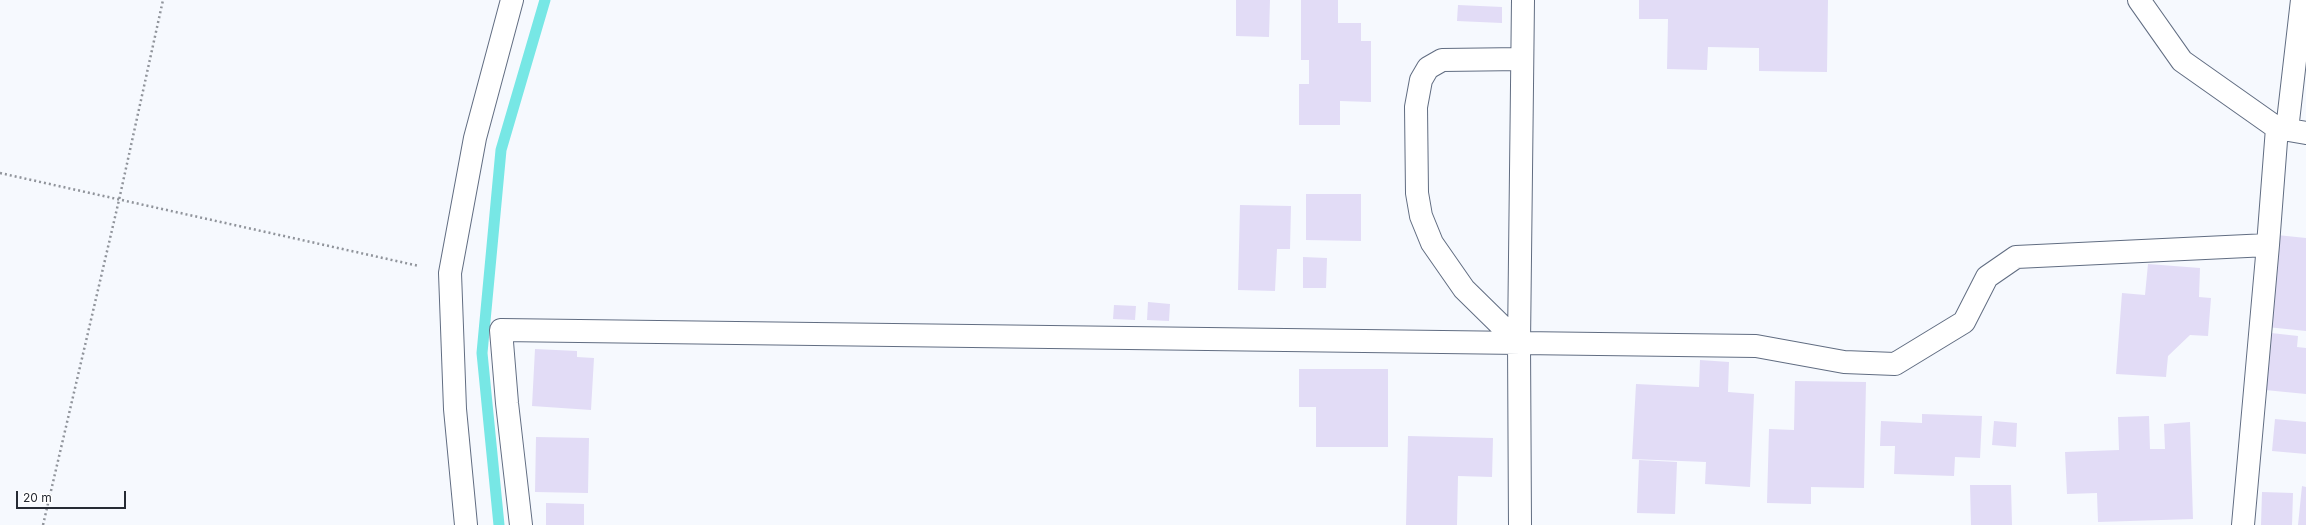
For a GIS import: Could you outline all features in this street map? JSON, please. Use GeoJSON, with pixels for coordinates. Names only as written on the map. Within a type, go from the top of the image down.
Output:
{"type":"FeatureCollection","features":[{"type":"Feature","properties":{"kind":"street"},"geometry":{"type":"LineString","coordinates":[[466,525],[454,409],[450,273],[475,138],[512,0]]}},
{"type":"Feature","properties":{"kind":"street"},"geometry":{"type":"LineString","coordinates":[[1520,525],[1519,343],[1523,0]]}},
{"type":"Feature","properties":{"kind":"street"},"geometry":{"type":"LineString","coordinates":[[2139,0],[2182,61],[2290,130]]}},
{"type":"Feature","properties":{"kind":"street"},"geometry":{"type":"LineString","coordinates":[[2243,525],[2268,245],[2290,130],[2302,0]]}},
{"type":"Feature","properties":{"kind":"street"},"geometry":{"type":"LineString","coordinates":[[1519,343],[1464,289],[1432,243],[1421,216],[1417,193],[1416,108],[1421,80],[1428,68],[1442,60],[1522,59]]}},
{"type":"Feature","properties":{"kind":"street"},"geometry":{"type":"LineString","coordinates":[[521,525],[507,403],[501,330],[1756,346],[1844,362],[1895,364],[1964,322],[1987,277],[2016,257],[2268,245]]}},
{"type":"Feature","properties":{"kind":"path"},"geometry":{"type":"LineString","coordinates":[[43,525],[119,200],[163,0]]}},
{"type":"Feature","properties":{"kind":"path"},"geometry":{"type":"LineString","coordinates":[[0,173],[450,273]]}},
{"type":"Feature","properties":{"kind":"building"},"geometry":{"type":"Polygon","coordinates":[[[1236,0],[1270,0],[1269,37],[1236,36],[1236,0]]]}},
{"type":"Feature","properties":{"kind":"building"},"geometry":{"type":"Polygon","coordinates":[[[1301,0],[1338,0],[1338,23],[1361,23],[1361,41],[1371,41],[1371,102],[1340,101],[1340,125],[1299,125],[1299,84],[1309,84],[1309,60],[1301,60],[1301,0]]]}},
{"type":"Feature","properties":{"kind":"building"},"geometry":{"type":"Polygon","coordinates":[[[1639,0],[1828,0],[1827,72],[1759,71],[1759,48],[1708,47],[1707,70],[1667,69],[1668,19],[1639,19],[1639,0]]]}},
{"type":"Feature","properties":{"kind":"building"},"geometry":{"type":"Polygon","coordinates":[[[1458,5],[1502,7],[1502,23],[1457,21],[1458,5]]]}},
{"type":"Feature","properties":{"kind":"building"},"geometry":{"type":"Polygon","coordinates":[[[1306,194],[1361,194],[1361,241],[1306,240],[1306,194]]]}},
{"type":"Feature","properties":{"kind":"building"},"geometry":{"type":"Polygon","coordinates":[[[1240,205],[1291,206],[1290,249],[1277,249],[1275,291],[1238,290],[1240,205]]]}},
{"type":"Feature","properties":{"kind":"building"},"geometry":{"type":"Polygon","coordinates":[[[2277,235],[2306,238],[2306,331],[2267,327],[2277,235]]]}},
{"type":"Feature","properties":{"kind":"building"},"geometry":{"type":"Polygon","coordinates":[[[1303,257],[1327,258],[1326,288],[1303,288],[1303,257]]]}},
{"type":"Feature","properties":{"kind":"building"},"geometry":{"type":"Polygon","coordinates":[[[2148,264],[2200,268],[2199,297],[2211,298],[2208,336],[2190,335],[2168,356],[2166,377],[2116,374],[2122,293],[2145,295],[2148,264]]]}},
{"type":"Feature","properties":{"kind":"building"},"geometry":{"type":"Polygon","coordinates":[[[1148,302],[1170,304],[1169,321],[1147,320],[1148,302]]]}},
{"type":"Feature","properties":{"kind":"building"},"geometry":{"type":"Polygon","coordinates":[[[1114,305],[1136,306],[1135,320],[1113,319],[1114,305]]]}},
{"type":"Feature","properties":{"kind":"building"},"geometry":{"type":"Polygon","coordinates":[[[2271,333],[2298,336],[2297,347],[2306,348],[2306,394],[2265,390],[2271,333]]]}},
{"type":"Feature","properties":{"kind":"building"},"geometry":{"type":"Polygon","coordinates":[[[535,349],[577,351],[577,357],[594,358],[591,410],[532,406],[535,349]]]}},
{"type":"Feature","properties":{"kind":"building"},"geometry":{"type":"Polygon","coordinates":[[[1700,360],[1729,362],[1728,392],[1754,394],[1750,487],[1705,484],[1706,462],[1632,459],[1636,384],[1699,387],[1700,360]]]}},
{"type":"Feature","properties":{"kind":"building"},"geometry":{"type":"Polygon","coordinates":[[[1299,369],[1388,369],[1388,447],[1316,447],[1316,407],[1299,407],[1299,369]]]}},
{"type":"Feature","properties":{"kind":"building"},"geometry":{"type":"Polygon","coordinates":[[[1795,381],[1866,382],[1864,488],[1811,487],[1811,504],[1767,503],[1769,429],[1794,430],[1795,381]]]}},
{"type":"Feature","properties":{"kind":"building"},"geometry":{"type":"Polygon","coordinates":[[[1922,414],[1982,416],[1980,458],[1955,457],[1954,476],[1894,474],[1895,446],[1880,446],[1881,421],[1922,423],[1922,414]]]}},
{"type":"Feature","properties":{"kind":"building"},"geometry":{"type":"Polygon","coordinates":[[[2149,416],[2150,449],[2165,449],[2164,424],[2190,422],[2193,519],[2098,522],[2097,493],[2067,494],[2065,452],[2119,450],[2118,417],[2149,416]]]}},
{"type":"Feature","properties":{"kind":"building"},"geometry":{"type":"Polygon","coordinates":[[[2275,419],[2306,422],[2306,454],[2272,451],[2275,419]]]}},
{"type":"Feature","properties":{"kind":"building"},"geometry":{"type":"Polygon","coordinates":[[[1994,421],[2017,423],[2016,447],[1992,445],[1994,421]]]}},
{"type":"Feature","properties":{"kind":"building"},"geometry":{"type":"Polygon","coordinates":[[[1408,436],[1493,438],[1492,477],[1458,476],[1457,525],[1406,525],[1408,436]]]}},
{"type":"Feature","properties":{"kind":"building"},"geometry":{"type":"Polygon","coordinates":[[[536,437],[589,438],[588,493],[535,492],[536,437]]]}},
{"type":"Feature","properties":{"kind":"building"},"geometry":{"type":"Polygon","coordinates":[[[1639,460],[1677,462],[1675,514],[1637,513],[1639,460]]]}},
{"type":"Feature","properties":{"kind":"building"},"geometry":{"type":"Polygon","coordinates":[[[1970,485],[2011,485],[2012,525],[1971,525],[1970,485]]]}},
{"type":"Feature","properties":{"kind":"building"},"geometry":{"type":"Polygon","coordinates":[[[2302,486],[2306,487],[2306,525],[2298,525],[2302,486]]]}},
{"type":"Feature","properties":{"kind":"building"},"geometry":{"type":"Polygon","coordinates":[[[2262,492],[2293,493],[2292,525],[2261,525],[2262,492]]]}},
{"type":"Feature","properties":{"kind":"building"},"geometry":{"type":"Polygon","coordinates":[[[546,503],[584,504],[584,525],[546,525],[546,503]]]}},
{"type":"Feature","properties":{"kind":"waterway"},"geometry":{"type":"LineString","coordinates":[[499,525],[482,353],[501,150],[545,0]]}}]}
